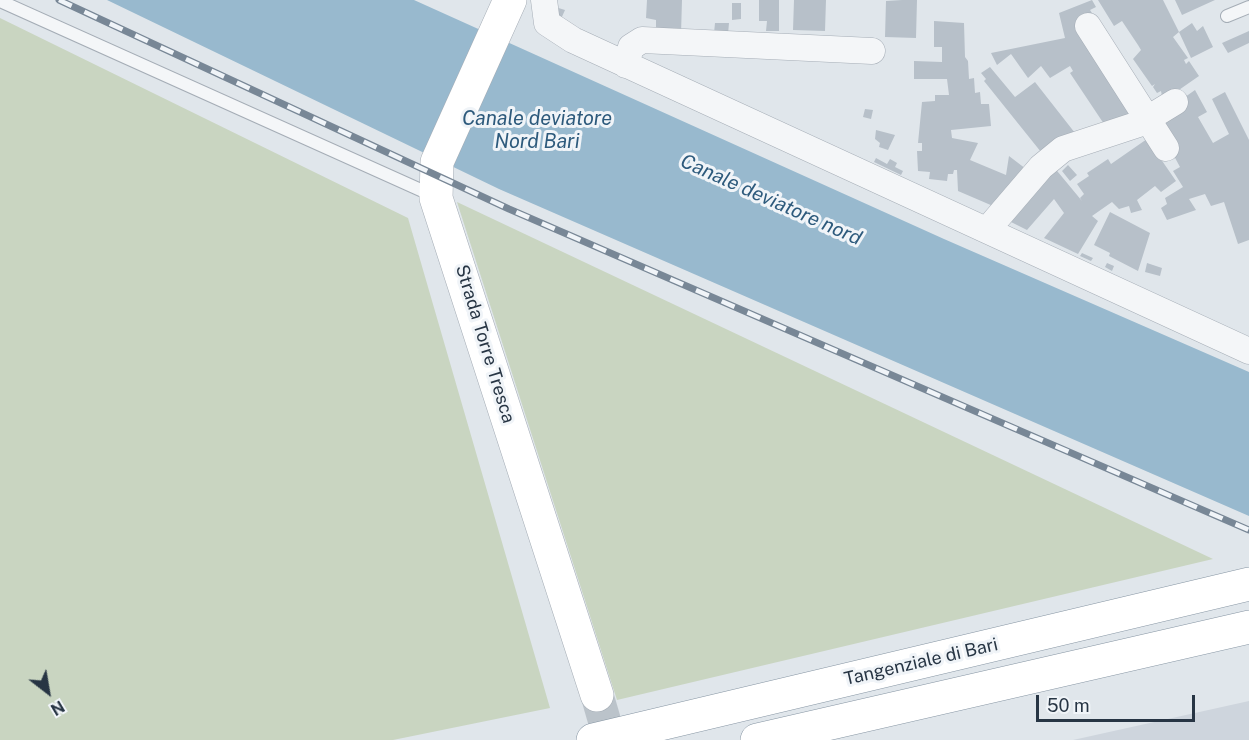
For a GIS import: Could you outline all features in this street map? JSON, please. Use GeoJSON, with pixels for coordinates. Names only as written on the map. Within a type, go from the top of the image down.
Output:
{"type":"FeatureCollection","features":[{"type":"Feature","properties":{"kind":"main road","name":"Strada Torre Tresca"},"geometry":{"type":"LineString","coordinates":[[510,0],[437,162],[436,198],[455,249],[597,695]]}},
{"type":"Feature","properties":{"kind":"main road","name":"Tangenziale di Bari"},"geometry":{"type":"LineString","coordinates":[[593,740],[1249,584]]}},
{"type":"Feature","properties":{"kind":"main road"},"geometry":{"type":"LineString","coordinates":[[757,740],[1249,627]]}},
{"type":"Feature","properties":{"kind":"street"},"geometry":{"type":"LineString","coordinates":[[544,0],[547,23],[573,40],[1249,351]]}},
{"type":"Feature","properties":{"kind":"street"},"geometry":{"type":"LineString","coordinates":[[1088,26],[1166,148]]}},
{"type":"Feature","properties":{"kind":"street"},"geometry":{"type":"LineString","coordinates":[[626,65],[631,47],[642,40],[872,51]]}},
{"type":"Feature","properties":{"kind":"street"},"geometry":{"type":"LineString","coordinates":[[987,230],[1041,167],[1063,149],[1139,124],[1175,102]]}},
{"type":"Feature","properties":{"kind":"lane"},"geometry":{"type":"LineString","coordinates":[[0,1],[436,198]]}},
{"type":"Feature","properties":{"kind":"lane"},"geometry":{"type":"LineString","coordinates":[[1227,16],[1249,7]]}},
{"type":"Feature","properties":{"kind":"shaded area"},"geometry":{"type":"Polygon","coordinates":[[[1249,701],[1249,740],[1073,740],[1249,701]]]}},
{"type":"Feature","properties":{"kind":"green space"},"geometry":{"type":"Polygon","coordinates":[[[0,18],[408,218],[550,708],[393,740],[0,740],[0,18]]]}},
{"type":"Feature","properties":{"kind":"green space"},"geometry":{"type":"Polygon","coordinates":[[[457,202],[1213,559],[617,700],[457,202]]]}},
{"type":"Feature","properties":{"kind":"water","name":"Canale deviatore Nord Bari"},"geometry":{"type":"Polygon","coordinates":[[[107,0],[414,0],[944,239],[1249,372],[1249,516],[499,189],[107,0]]]}},
{"type":"Feature","properties":{"kind":"building"},"geometry":{"type":"Polygon","coordinates":[[[647,0],[682,0],[681,34],[656,34],[656,20],[646,18],[647,0]]]}},
{"type":"Feature","properties":{"kind":"building"},"geometry":{"type":"Polygon","coordinates":[[[759,0],[779,0],[779,31],[766,31],[767,21],[759,21],[759,0]]]}},
{"type":"Feature","properties":{"kind":"building"},"geometry":{"type":"Polygon","coordinates":[[[794,0],[826,0],[825,31],[793,30],[794,0]]]}},
{"type":"Feature","properties":{"kind":"building"},"geometry":{"type":"Polygon","coordinates":[[[917,0],[916,38],[885,37],[886,1],[917,0]]]}},
{"type":"Feature","properties":{"kind":"building"},"geometry":{"type":"Polygon","coordinates":[[[1092,0],[1096,7],[1090,10],[1092,13],[1080,20],[1138,115],[1104,124],[1070,73],[1073,71],[1070,66],[1050,78],[1041,66],[1028,78],[1011,54],[997,65],[991,53],[1065,38],[1059,13],[1092,0]]]}},
{"type":"Feature","properties":{"kind":"building"},"geometry":{"type":"Polygon","coordinates":[[[1098,0],[1163,0],[1179,32],[1173,37],[1188,58],[1184,60],[1186,64],[1189,61],[1199,76],[1163,101],[1161,91],[1157,93],[1153,87],[1155,84],[1152,86],[1133,59],[1141,50],[1138,45],[1122,21],[1114,26],[1098,0]]]}},
{"type":"Feature","properties":{"kind":"building"},"geometry":{"type":"Polygon","coordinates":[[[1175,0],[1215,0],[1182,15],[1175,0]]]}},
{"type":"Feature","properties":{"kind":"building"},"geometry":{"type":"Polygon","coordinates":[[[732,3],[741,3],[741,19],[732,20],[732,3]]]}},
{"type":"Feature","properties":{"kind":"building"},"geometry":{"type":"Polygon","coordinates":[[[552,6],[565,10],[561,19],[552,6]]]}},
{"type":"Feature","properties":{"kind":"building"},"geometry":{"type":"Polygon","coordinates":[[[934,21],[964,23],[965,57],[968,61],[969,79],[974,78],[975,93],[980,92],[981,104],[989,104],[991,126],[951,130],[952,138],[978,143],[970,160],[1006,175],[1009,156],[1026,169],[993,206],[958,191],[957,170],[954,170],[953,174],[948,174],[947,181],[929,179],[930,172],[918,171],[917,151],[922,151],[922,143],[918,143],[922,102],[935,101],[935,95],[949,95],[947,79],[914,79],[914,61],[942,62],[942,47],[934,47],[934,21]]]}},
{"type":"Feature","properties":{"kind":"building"},"geometry":{"type":"Polygon","coordinates":[[[715,23],[729,23],[728,34],[714,33],[715,23]]]}},
{"type":"Feature","properties":{"kind":"building"},"geometry":{"type":"Polygon","coordinates":[[[1192,23],[1197,31],[1203,26],[1213,47],[1191,58],[1179,32],[1192,23]]]}},
{"type":"Feature","properties":{"kind":"building"},"geometry":{"type":"Polygon","coordinates":[[[1249,31],[1249,43],[1228,53],[1222,43],[1249,31]]]}},
{"type":"Feature","properties":{"kind":"building"},"geometry":{"type":"Polygon","coordinates":[[[990,67],[1015,97],[1035,82],[1075,133],[1041,152],[984,81],[986,79],[981,73],[990,67]]]}},
{"type":"Feature","properties":{"kind":"building"},"geometry":{"type":"Polygon","coordinates":[[[1195,90],[1207,112],[1198,117],[1213,143],[1229,134],[1212,99],[1225,92],[1249,140],[1249,240],[1238,244],[1224,202],[1211,206],[1205,194],[1189,199],[1196,210],[1167,220],[1161,208],[1167,204],[1165,198],[1183,187],[1173,171],[1180,167],[1154,119],[1195,90]]]}},
{"type":"Feature","properties":{"kind":"building"},"geometry":{"type":"Polygon","coordinates":[[[865,109],[873,110],[871,119],[863,117],[865,109]]]}},
{"type":"Feature","properties":{"kind":"building"},"geometry":{"type":"Polygon","coordinates":[[[876,130],[895,135],[888,150],[879,147],[880,143],[875,139],[876,130]]]}},
{"type":"Feature","properties":{"kind":"building"},"geometry":{"type":"Polygon","coordinates":[[[1147,139],[1176,181],[1161,192],[1155,186],[1137,200],[1142,210],[1131,213],[1129,206],[1119,209],[1112,202],[1092,216],[1098,221],[1078,254],[1044,238],[1064,213],[1054,199],[1027,230],[1007,220],[1053,166],[1082,201],[1080,198],[1084,194],[1077,184],[1089,176],[1087,173],[1108,159],[1111,164],[1147,139]]]}},
{"type":"Feature","properties":{"kind":"building"},"geometry":{"type":"Polygon","coordinates":[[[876,158],[887,164],[890,159],[897,163],[895,167],[903,171],[901,175],[874,162],[876,158]]]}},
{"type":"Feature","properties":{"kind":"building"},"geometry":{"type":"Polygon","coordinates":[[[1068,165],[1077,175],[1070,181],[1062,171],[1068,165]]]}},
{"type":"Feature","properties":{"kind":"building"},"geometry":{"type":"Polygon","coordinates":[[[1110,212],[1150,233],[1138,271],[1109,256],[1110,253],[1094,245],[1110,212]]]}},
{"type":"Feature","properties":{"kind":"building"},"geometry":{"type":"Polygon","coordinates":[[[1082,253],[1093,258],[1091,261],[1080,256],[1082,253]]]}},
{"type":"Feature","properties":{"kind":"building"},"geometry":{"type":"Polygon","coordinates":[[[1107,263],[1114,266],[1112,271],[1105,267],[1107,263]]]}},
{"type":"Feature","properties":{"kind":"building"},"geometry":{"type":"Polygon","coordinates":[[[1147,263],[1162,268],[1160,276],[1145,272],[1147,263]]]}},
{"type":"Feature","properties":{"kind":"tunnel"},"geometry":{"type":"LineString","coordinates":[[597,695],[610,740]]}},
{"type":"Feature","properties":{"kind":"railway"},"geometry":{"type":"LineString","coordinates":[[59,0],[509,209],[1249,530]]}},
{"type":"Feature","properties":{"kind":"water label","name":"Canale deviatore nord"},"geometry":{"type":"Point","coordinates":[771,200]}}]}
